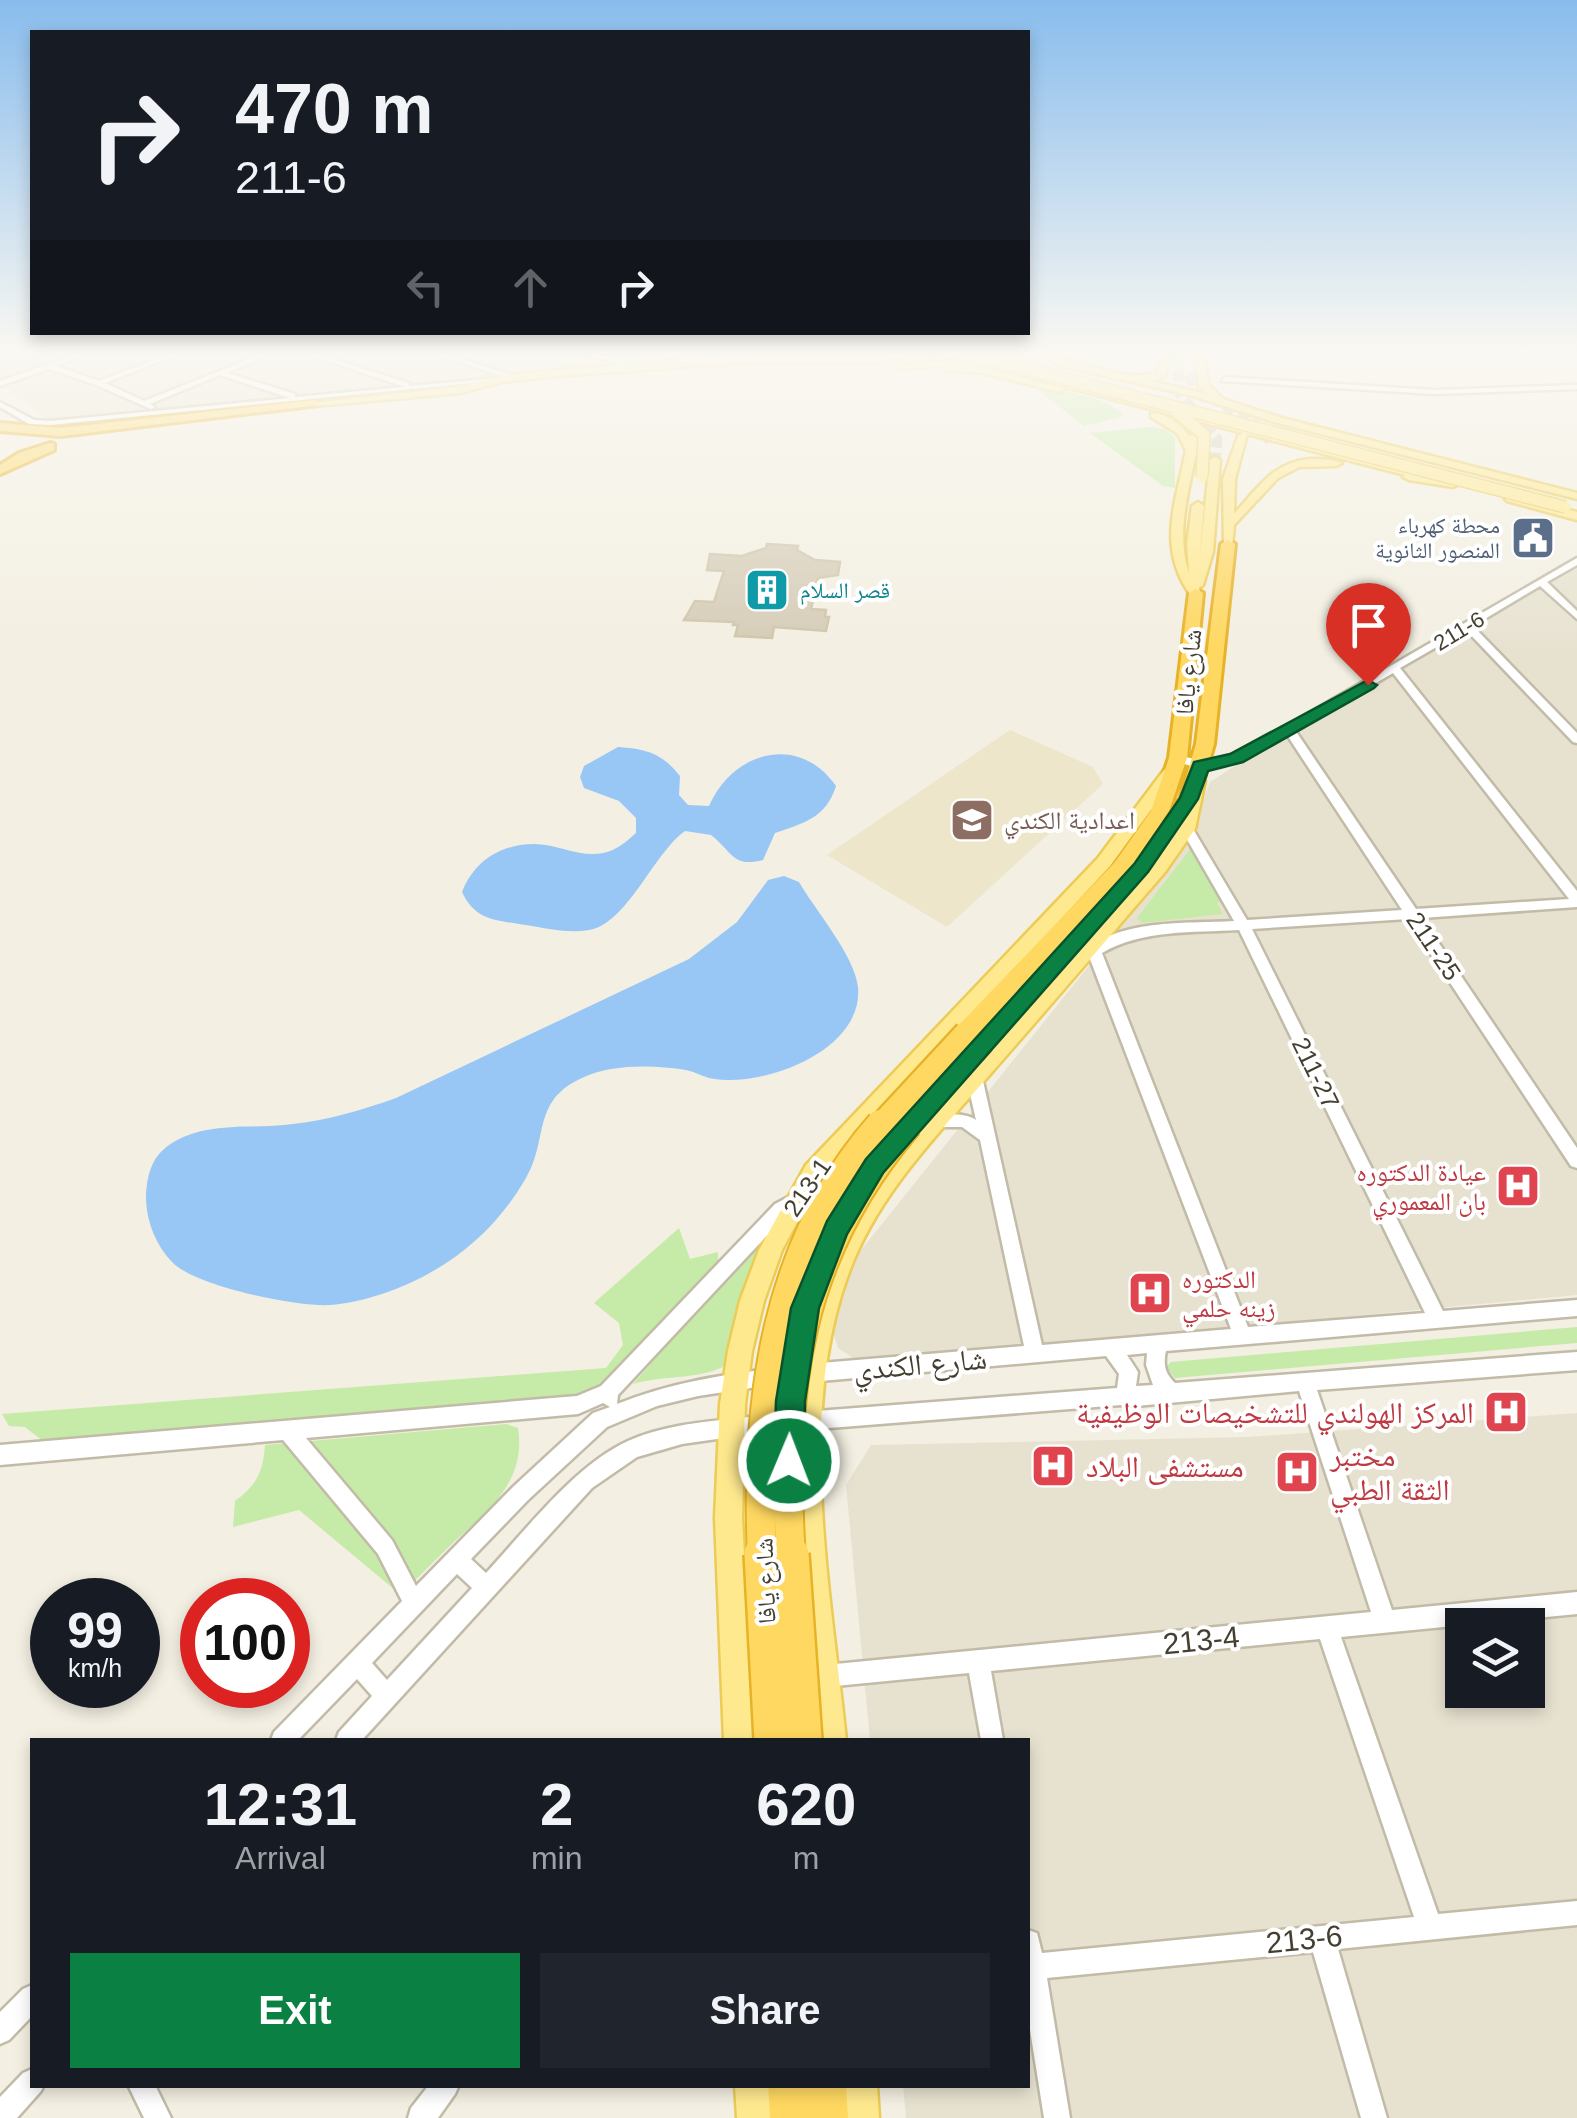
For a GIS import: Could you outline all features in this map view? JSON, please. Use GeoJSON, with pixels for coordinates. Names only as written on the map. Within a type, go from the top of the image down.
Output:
{"type":"FeatureCollection","features":[{"type":"Feature","properties":{"kind":"highway"},"geometry":{"type":"LineString","coordinates":[[0,470],[32,453]]}},
{"type":"Feature","properties":{"kind":"highway","name":"شارع يافا"},"geometry":{"type":"LineString","coordinates":[[804,1738],[789,1461],[790,1401],[805,1308],[820,1264],[852,1200],[974,1037],[1133,852],[1192,766],[1228,544]]}},
{"type":"Feature","properties":{"kind":"highway","name":"شارع يافا"},"geometry":{"type":"LineString","coordinates":[[1192,766],[1196,589]]}},
{"type":"Feature","properties":{"kind":"highway","name":"شارع يافا"},"geometry":{"type":"LineString","coordinates":[[772,1738],[762,1456],[769,1364],[779,1310],[794,1262],[829,1192],[884,1121],[974,1037]]}},
{"type":"Feature","properties":{"kind":"highway"},"geometry":{"type":"LineString","coordinates":[[788,2088],[790,2118]]}},
{"type":"Feature","properties":{"kind":"highway"},"geometry":{"type":"LineString","coordinates":[[826,2088],[828,2118]]}},
{"type":"Feature","properties":{"kind":"main road","name":"شارع يافا"},"geometry":{"type":"LineString","coordinates":[[1191,453],[1176,537],[1181,574],[1196,589]]}},
{"type":"Feature","properties":{"kind":"main road"},"geometry":{"type":"LineString","coordinates":[[1196,589],[1193,544],[1205,453]]}},
{"type":"Feature","properties":{"kind":"main road","name":"شارع يافا"},"geometry":{"type":"LineString","coordinates":[[1228,544],[1229,479],[1235,453]]}},
{"type":"Feature","properties":{"kind":"main road"},"geometry":{"type":"LineString","coordinates":[[1327,453],[1453,484]]}},
{"type":"Feature","properties":{"kind":"main road"},"geometry":{"type":"LineString","coordinates":[[1363,453],[1574,505]]}},
{"type":"Feature","properties":{"kind":"main road"},"geometry":{"type":"LineString","coordinates":[[1376,453],[1574,505]]}},
{"type":"Feature","properties":{"kind":"main road"},"geometry":{"type":"LineString","coordinates":[[1397,453],[1574,505]]}},
{"type":"Feature","properties":{"kind":"main road"},"geometry":{"type":"LineString","coordinates":[[1196,589],[1207,552],[1215,460]]}},
{"type":"Feature","properties":{"kind":"main road"},"geometry":{"type":"LineString","coordinates":[[1233,522],[1271,475],[1300,464],[1346,464],[1574,505]]}},
{"type":"Feature","properties":{"kind":"main road"},"geometry":{"type":"LineString","coordinates":[[1228,544],[1242,494],[1257,472]]}},
{"type":"Feature","properties":{"kind":"main road"},"geometry":{"type":"LineString","coordinates":[[830,1738],[812,1506],[811,1420],[821,1324],[850,1241],[868,1207],[936,1123],[1087,956],[1187,829],[1193,815],[1192,766]]}},
{"type":"Feature","properties":{"kind":"main road","name":"213-1"},"geometry":{"type":"LineString","coordinates":[[739,1738],[729,1476],[732,1426],[750,1305],[779,1230],[814,1171],[858,1120],[1104,862],[1159,791],[1192,766]]}},
{"type":"Feature","properties":{"kind":"main road"},"geometry":{"type":"LineString","coordinates":[[753,2088],[755,2118]]}},
{"type":"Feature","properties":{"kind":"main road"},"geometry":{"type":"LineString","coordinates":[[858,2088],[861,2118]]}},
{"type":"Feature","properties":{"kind":"street","name":"211-6"},"geometry":{"type":"LineString","coordinates":[[1192,766],[1225,763],[1290,732],[1577,561]]}},
{"type":"Feature","properties":{"kind":"street"},"geometry":{"type":"LineString","coordinates":[[1541,582],[1577,616]]}},
{"type":"Feature","properties":{"kind":"street"},"geometry":{"type":"LineString","coordinates":[[1468,626],[1577,740]]}},
{"type":"Feature","properties":{"kind":"street"},"geometry":{"type":"LineString","coordinates":[[1395,669],[1577,901]]}},
{"type":"Feature","properties":{"kind":"street","name":"211-25"},"geometry":{"type":"LineString","coordinates":[[1290,732],[1577,1161]]}},
{"type":"Feature","properties":{"kind":"street","name":"211-27"},"geometry":{"type":"LineString","coordinates":[[1187,829],[1244,927],[1438,1320]]}},
{"type":"Feature","properties":{"kind":"street"},"geometry":{"type":"LineString","coordinates":[[1243,1337],[1087,956],[1139,932],[1577,901]]}},
{"type":"Feature","properties":{"kind":"street"},"geometry":{"type":"LineString","coordinates":[[974,1081],[1035,1355]]}},
{"type":"Feature","properties":{"kind":"street"},"geometry":{"type":"LineString","coordinates":[[936,1123],[964,1121],[987,1138]]}},
{"type":"Feature","properties":{"kind":"street"},"geometry":{"type":"LineString","coordinates":[[0,1454],[612,1401],[780,1210],[796,1200]]}},
{"type":"Feature","properties":{"kind":"street","name":"شارع الكندي"},"geometry":{"type":"LineString","coordinates":[[284,1738],[612,1401],[738,1380],[1577,1308]]}},
{"type":"Feature","properties":{"kind":"street"},"geometry":{"type":"LineString","coordinates":[[1160,1344],[1154,1358],[1156,1373],[1173,1394]]}},
{"type":"Feature","properties":{"kind":"street"},"geometry":{"type":"LineString","coordinates":[[1112,1349],[1129,1372],[1126,1398]]}},
{"type":"Feature","properties":{"kind":"street","name":"شارع الكندي"},"geometry":{"type":"LineString","coordinates":[[349,1738],[585,1481],[632,1450],[682,1434],[732,1426],[1306,1385],[1577,1361]]}},
{"type":"Feature","properties":{"kind":"street"},"geometry":{"type":"LineString","coordinates":[[1306,1385],[1385,1622]]}},
{"type":"Feature","properties":{"kind":"street"},"geometry":{"type":"LineString","coordinates":[[286,1430],[374,1533],[414,1604]]}},
{"type":"Feature","properties":{"kind":"street"},"geometry":{"type":"LineString","coordinates":[[457,1560],[487,1588]]}},
{"type":"Feature","properties":{"kind":"street","name":"213-4"},"geometry":{"type":"LineString","coordinates":[[826,1676],[1577,1603]]}},
{"type":"Feature","properties":{"kind":"street"},"geometry":{"type":"LineString","coordinates":[[1327,1627],[1430,1927]]}},
{"type":"Feature","properties":{"kind":"street"},"geometry":{"type":"LineString","coordinates":[[978,1662],[992,1738]]}},
{"type":"Feature","properties":{"kind":"street"},"geometry":{"type":"LineString","coordinates":[[357,1663],[388,1696]]}},
{"type":"Feature","properties":{"kind":"street","name":"213-6"},"geometry":{"type":"LineString","coordinates":[[1030,1954],[1322,1938],[1577,1912]]}},
{"type":"Feature","properties":{"kind":"street"},"geometry":{"type":"LineString","coordinates":[[1322,1938],[1374,2118]]}},
{"type":"Feature","properties":{"kind":"street"},"geometry":{"type":"LineString","coordinates":[[1030,1954],[1056,2118]]}},
{"type":"Feature","properties":{"kind":"street"},"geometry":{"type":"LineString","coordinates":[[0,2031],[30,2000]]}},
{"type":"Feature","properties":{"kind":"street"},"geometry":{"type":"LineString","coordinates":[[0,2117],[30,2084]]}},
{"type":"Feature","properties":{"kind":"street"},"geometry":{"type":"LineString","coordinates":[[143,2088],[158,2118]]}},
{"type":"Feature","properties":{"kind":"street"},"geometry":{"type":"LineString","coordinates":[[421,2118],[444,2088]]}},
{"type":"Feature","properties":{"kind":"shaded area"},"geometry":{"type":"Polygon","coordinates":[[[1577,563],[1577,1295],[859,1362],[838,1348],[833,1332],[845,1270],[1124,922],[1197,815],[1210,782],[1452,627],[1577,563]]]}},
{"type":"Feature","properties":{"kind":"shaded area","name":"اعدادية الكندي"},"geometry":{"type":"Polygon","coordinates":[[[1010,730],[1093,767],[1103,784],[947,927],[827,855],[1010,730]]]}},
{"type":"Feature","properties":{"kind":"shaded area"},"geometry":{"type":"Polygon","coordinates":[[[1577,1413],[1577,2118],[906,2118],[903,2088],[1030,2088],[1030,1738],[870,1738],[846,1485],[871,1445],[1249,1437],[1577,1413]]]}},
{"type":"Feature","properties":{"kind":"green space"},"geometry":{"type":"Polygon","coordinates":[[[1117,453],[1175,453],[1175,488],[1163,486],[1117,453]]]}},
{"type":"Feature","properties":{"kind":"green space"},"geometry":{"type":"Polygon","coordinates":[[[1191,848],[1221,901],[1217,903],[1223,914],[1142,923],[1137,918],[1191,848]]]}},
{"type":"Feature","properties":{"kind":"green space"},"geometry":{"type":"Polygon","coordinates":[[[679,1228],[690,1259],[718,1252],[718,1268],[602,1385],[578,1397],[43,1441],[25,1427],[9,1426],[2,1414],[606,1368],[623,1345],[619,1323],[594,1303],[679,1228]]]}},
{"type":"Feature","properties":{"kind":"green space"},"geometry":{"type":"Polygon","coordinates":[[[766,1232],[745,1283],[731,1362],[697,1375],[633,1384],[766,1232]]]}},
{"type":"Feature","properties":{"kind":"green space"},"geometry":{"type":"Polygon","coordinates":[[[1577,1327],[1577,1343],[1175,1378],[1166,1367],[1171,1362],[1577,1327]]]}},
{"type":"Feature","properties":{"kind":"green space"},"geometry":{"type":"Polygon","coordinates":[[[506,1424],[518,1428],[519,1446],[517,1462],[504,1491],[401,1595],[299,1510],[233,1527],[235,1501],[258,1477],[265,1445],[506,1424]]]}},
{"type":"Feature","properties":{"kind":"water"},"geometry":{"type":"Polygon","coordinates":[[[618,747],[645,751],[667,762],[680,776],[679,795],[688,805],[709,806],[734,772],[768,756],[804,759],[821,769],[836,786],[820,812],[775,833],[763,860],[738,860],[711,835],[685,831],[616,915],[589,930],[563,931],[500,921],[472,907],[462,892],[467,881],[481,863],[500,851],[534,844],[586,854],[603,853],[636,833],[636,818],[619,801],[584,788],[580,777],[584,766],[618,747]]]}},
{"type":"Feature","properties":{"kind":"water"},"geometry":{"type":"Polygon","coordinates":[[[784,876],[799,882],[833,933],[850,961],[858,987],[856,1009],[845,1029],[808,1060],[759,1077],[736,1080],[647,1067],[606,1070],[582,1078],[555,1098],[526,1178],[482,1234],[426,1275],[376,1296],[330,1305],[271,1299],[201,1279],[172,1262],[161,1248],[148,1217],[147,1187],[154,1161],[176,1141],[208,1130],[320,1120],[396,1098],[689,959],[737,922],[768,880],[784,876]]]}},
{"type":"Feature","properties":{"kind":"building","name":"قصر السلام"},"geometry":{"type":"Polygon","coordinates":[[[767,544],[798,546],[797,550],[815,560],[840,562],[838,575],[818,578],[811,609],[826,610],[826,631],[774,627],[772,638],[735,636],[738,625],[734,622],[684,620],[695,601],[714,602],[724,571],[707,570],[710,554],[742,556],[766,548],[767,544]]]}},
{"type":"Feature","properties":{"kind":"tunnel"},"geometry":{"type":"LineString","coordinates":[[1215,460],[1216,453]]}},
{"type":"Feature","properties":{"kind":"place","name":"محطة كهرباء المنصور الثانوية"},"geometry":{"type":"Point","coordinates":[1533,538]}},
{"type":"Feature","properties":{"kind":"place","name":"قصر السلام"},"geometry":{"type":"Point","coordinates":[767,590]}},
{"type":"Feature","properties":{"kind":"place","name":"اعدادية الكندي"},"geometry":{"type":"Point","coordinates":[972,820]}},
{"type":"Feature","properties":{"kind":"place","name":"عيادة الدكتوره بان المعموري"},"geometry":{"type":"Point","coordinates":[1518,1186]}},
{"type":"Feature","properties":{"kind":"place","name":"الدكتوره زينه حلمي"},"geometry":{"type":"Point","coordinates":[1150,1293]}},
{"type":"Feature","properties":{"kind":"place","name":"المركز الهولندي للتشخيصات الوظيفية"},"geometry":{"type":"Point","coordinates":[1506,1412]}},
{"type":"Feature","properties":{"kind":"place","name":"مستشفى البلاد"},"geometry":{"type":"Point","coordinates":[1053,1466]}},
{"type":"Feature","properties":{"kind":"place","name":"مختبر الثقة الطبي"},"geometry":{"type":"Point","coordinates":[1297,1472]}},
{"type":"Feature","properties":{"kind":"route"},"geometry":{"type":"LineString","coordinates":[[789,1461],[790,1401],[805,1308],[836,1229],[875,1166],[1142,867],[1189,799],[1200,766],[1225,763],[1290,732],[1368,685]]}}]}
